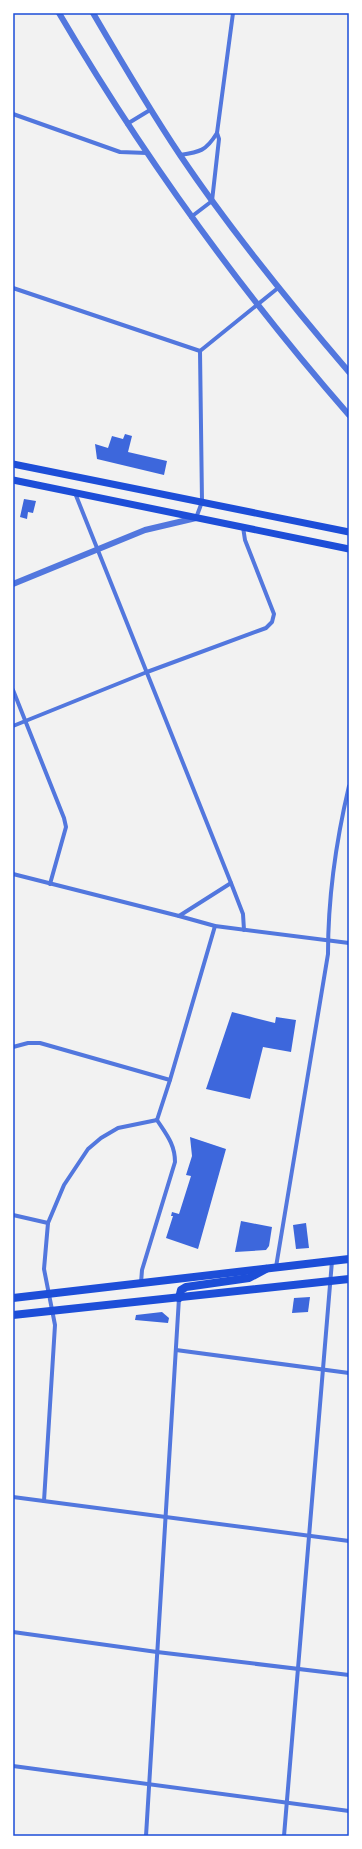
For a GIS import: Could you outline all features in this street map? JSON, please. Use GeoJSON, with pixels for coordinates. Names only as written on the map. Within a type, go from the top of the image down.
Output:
{"type":"FeatureCollection","features":[{"type":"Feature","properties":{"kind":"main road"},"geometry":{"type":"LineString","coordinates":[[13,464],[349,532]]}},
{"type":"Feature","properties":{"kind":"main road"},"geometry":{"type":"LineString","coordinates":[[13,480],[349,549]]}},
{"type":"Feature","properties":{"kind":"main road"},"geometry":{"type":"LineString","coordinates":[[13,1298],[349,1259]]}},
{"type":"Feature","properties":{"kind":"main road"},"geometry":{"type":"LineString","coordinates":[[180,1298],[183,1288],[249,1278],[272,1268]]}},
{"type":"Feature","properties":{"kind":"main road"},"geometry":{"type":"LineString","coordinates":[[13,1315],[349,1279]]}},
{"type":"Feature","properties":{"kind":"street"},"geometry":{"type":"LineString","coordinates":[[59,13],[127,124],[191,217],[256,305],[349,415]]}},
{"type":"Feature","properties":{"kind":"street"},"geometry":{"type":"LineString","coordinates":[[93,13],[150,110],[212,201],[278,288],[349,372]]}},
{"type":"Feature","properties":{"kind":"street"},"geometry":{"type":"LineString","coordinates":[[180,155],[201,151],[209,146],[217,133],[233,13]]}},
{"type":"Feature","properties":{"kind":"street"},"geometry":{"type":"LineString","coordinates":[[127,124],[150,110]]}},
{"type":"Feature","properties":{"kind":"street"},"geometry":{"type":"LineString","coordinates":[[13,114],[120,152],[147,153]]}},
{"type":"Feature","properties":{"kind":"street"},"geometry":{"type":"LineString","coordinates":[[191,217],[212,201],[219,139],[217,133]]}},
{"type":"Feature","properties":{"kind":"street"},"geometry":{"type":"LineString","coordinates":[[13,288],[200,351]]}},
{"type":"Feature","properties":{"kind":"street"},"geometry":{"type":"LineString","coordinates":[[200,351],[278,288]]}},
{"type":"Feature","properties":{"kind":"street"},"geometry":{"type":"LineString","coordinates":[[13,584],[145,530],[196,518],[202,502],[200,351]]}},
{"type":"Feature","properties":{"kind":"street"},"geometry":{"type":"LineString","coordinates":[[75,493],[243,914],[244,930]]}},
{"type":"Feature","properties":{"kind":"street"},"geometry":{"type":"LineString","coordinates":[[13,726],[147,672],[266,628],[272,622],[274,614],[245,540],[243,527]]}},
{"type":"Feature","properties":{"kind":"street"},"geometry":{"type":"LineString","coordinates":[[13,690],[66,826],[50,884]]}},
{"type":"Feature","properties":{"kind":"street"},"geometry":{"type":"LineString","coordinates":[[272,1268],[327,962],[328,920],[332,879],[349,786]]}},
{"type":"Feature","properties":{"kind":"street"},"geometry":{"type":"LineString","coordinates":[[13,874],[215,926],[349,943]]}},
{"type":"Feature","properties":{"kind":"street"},"geometry":{"type":"LineString","coordinates":[[179,916],[231,883]]}},
{"type":"Feature","properties":{"kind":"street"},"geometry":{"type":"LineString","coordinates":[[156,1120],[170,1080],[215,926]]}},
{"type":"Feature","properties":{"kind":"street"},"geometry":{"type":"LineString","coordinates":[[13,1047],[28,1043],[40,1043],[170,1080]]}},
{"type":"Feature","properties":{"kind":"street"},"geometry":{"type":"LineString","coordinates":[[44,1501],[55,1325],[44,1269],[48,1223],[64,1185],[88,1149],[101,1138],[118,1128],[156,1120]]}},
{"type":"Feature","properties":{"kind":"street"},"geometry":{"type":"LineString","coordinates":[[141,1283],[142,1270],[175,1162],[175,1152],[172,1142],[156,1120]]}},
{"type":"Feature","properties":{"kind":"street"},"geometry":{"type":"LineString","coordinates":[[13,1215],[48,1223]]}},
{"type":"Feature","properties":{"kind":"street"},"geometry":{"type":"LineString","coordinates":[[284,1836],[288,1803],[297,1668],[324,1370],[332,1261]]}},
{"type":"Feature","properties":{"kind":"street"},"geometry":{"type":"LineString","coordinates":[[146,1836],[180,1298]]}},
{"type":"Feature","properties":{"kind":"street"},"geometry":{"type":"LineString","coordinates":[[176,1350],[349,1373]]}},
{"type":"Feature","properties":{"kind":"street"},"geometry":{"type":"LineString","coordinates":[[13,1497],[349,1542]]}},
{"type":"Feature","properties":{"kind":"street"},"geometry":{"type":"LineString","coordinates":[[13,1632],[157,1652],[349,1675]]}},
{"type":"Feature","properties":{"kind":"street"},"geometry":{"type":"LineString","coordinates":[[13,1766],[349,1811]]}},
{"type":"Feature","properties":{"kind":"building"},"geometry":{"type":"Polygon","coordinates":[[[125,434],[132,436],[128,452],[167,461],[164,475],[97,459],[95,444],[108,448],[112,436],[123,439],[125,434]]]}},
{"type":"Feature","properties":{"kind":"building"},"geometry":{"type":"Polygon","coordinates":[[[24,499],[36,501],[33,513],[28,512],[27,519],[20,517],[24,499]]]}},
{"type":"Feature","properties":{"kind":"building"},"geometry":{"type":"Polygon","coordinates":[[[232,1012],[275,1023],[276,1017],[296,1020],[291,1052],[263,1047],[250,1099],[206,1089],[232,1012]]]}},
{"type":"Feature","properties":{"kind":"building"},"geometry":{"type":"Polygon","coordinates":[[[190,1137],[226,1149],[198,1249],[166,1238],[173,1216],[171,1216],[172,1212],[179,1214],[191,1176],[186,1175],[192,1156],[190,1137]]]}},
{"type":"Feature","properties":{"kind":"building"},"geometry":{"type":"Polygon","coordinates":[[[241,1221],[272,1227],[269,1246],[266,1250],[235,1252],[241,1221]]]}},
{"type":"Feature","properties":{"kind":"building"},"geometry":{"type":"Polygon","coordinates":[[[306,1223],[309,1248],[296,1249],[293,1225],[306,1223]]]}},
{"type":"Feature","properties":{"kind":"building"},"geometry":{"type":"Polygon","coordinates":[[[310,1297],[308,1312],[292,1313],[294,1298],[310,1297]]]}},
{"type":"Feature","properties":{"kind":"building"},"geometry":{"type":"Polygon","coordinates":[[[162,1312],[169,1318],[168,1323],[135,1320],[136,1315],[162,1312]]]}}]}
